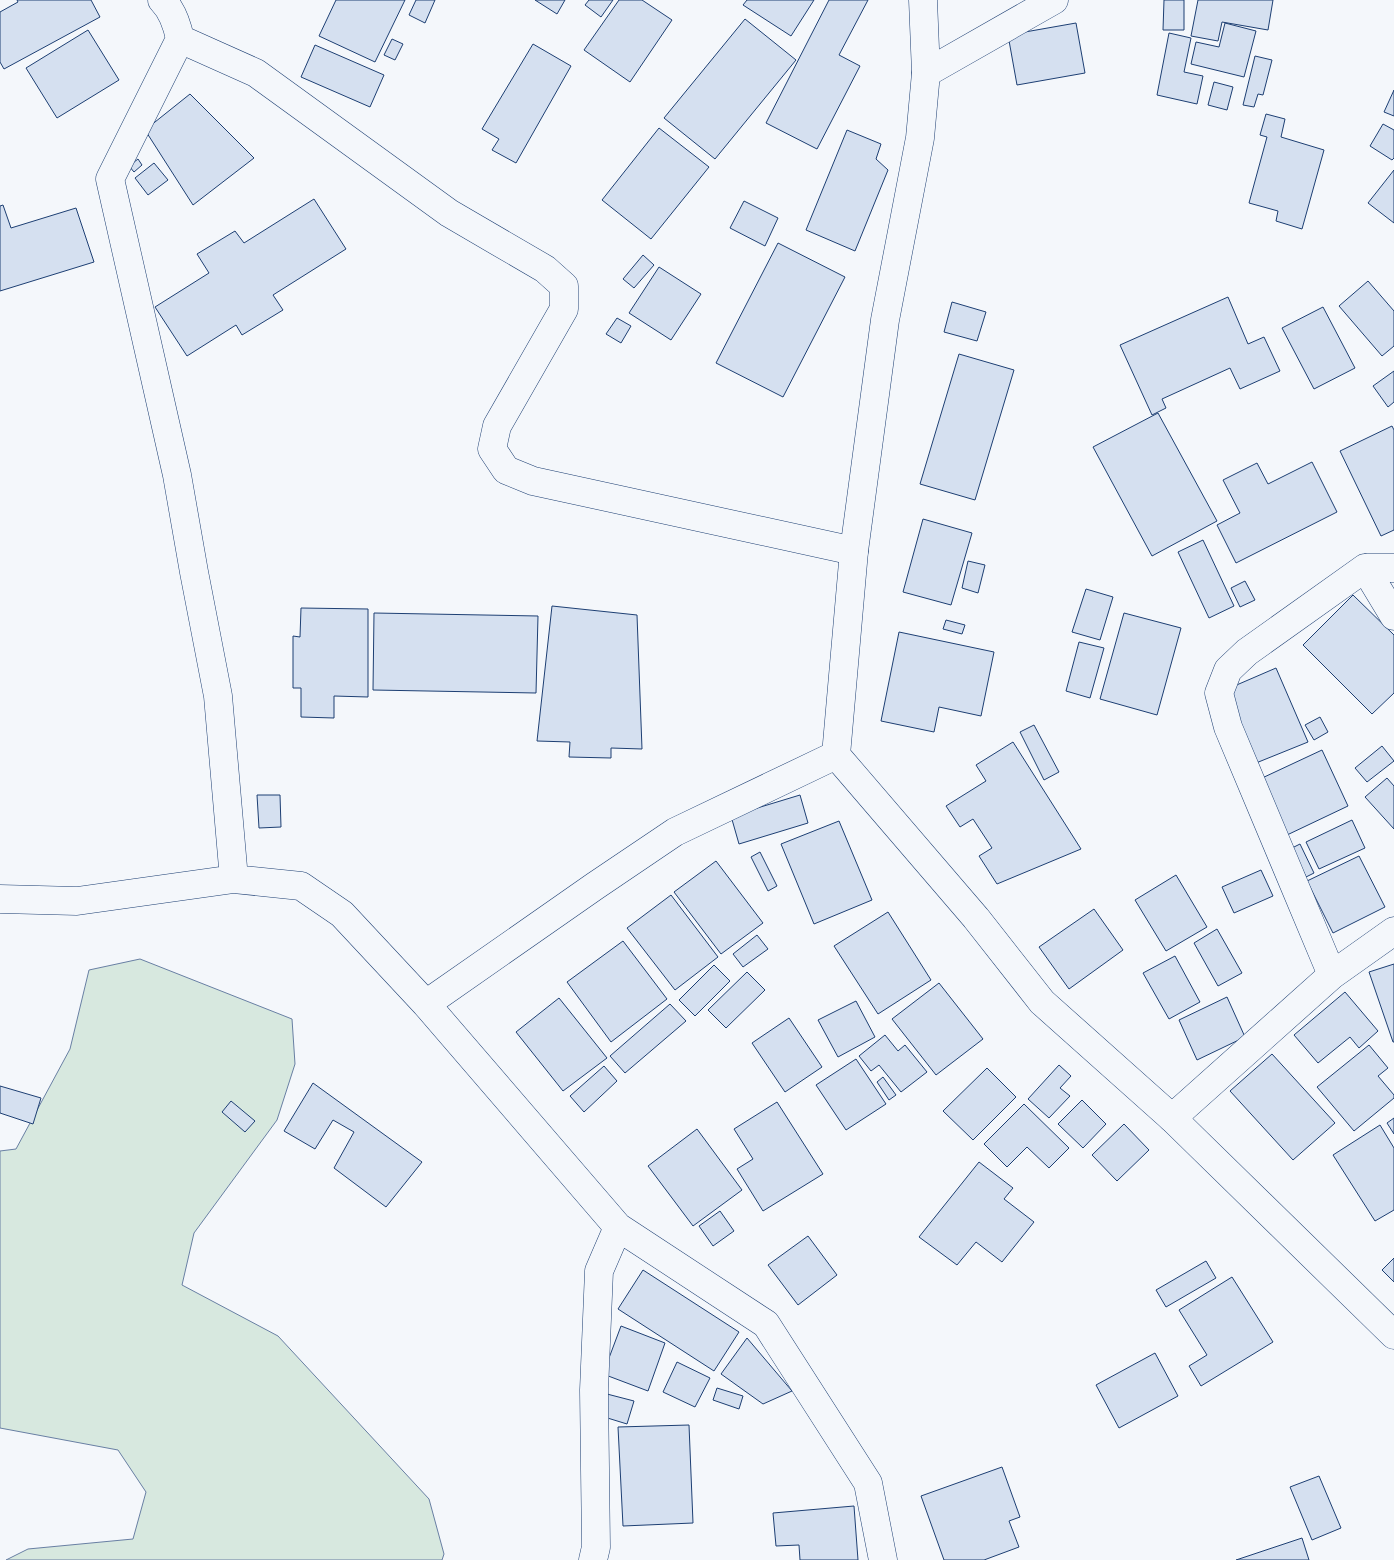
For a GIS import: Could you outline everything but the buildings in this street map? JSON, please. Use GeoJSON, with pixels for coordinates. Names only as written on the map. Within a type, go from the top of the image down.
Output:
{"type":"FeatureCollection","features":[{"type":"Feature","properties":{"kind":"street"},"geometry":{"type":"LineString","coordinates":[[162,0],[169,7],[180,38],[110,179],[177,475],[218,696],[234,880]]}},
{"type":"Feature","properties":{"kind":"street"},"geometry":{"type":"LineString","coordinates":[[923,0],[926,73],[920,138],[885,320],[854,551],[836,755],[976,918],[1042,1002],[1172,1118],[1394,1334]]}},
{"type":"Feature","properties":{"kind":"street"},"geometry":{"type":"LineString","coordinates":[[926,73],[1054,0]]}},
{"type":"Feature","properties":{"kind":"street"},"geometry":{"type":"LineString","coordinates":[[180,38],[256,73],[449,213],[545,269],[564,286],[564,310],[497,426],[492,449],[506,470],[534,481],[854,551]]}},
{"type":"Feature","properties":{"kind":"street"},"geometry":{"type":"LineString","coordinates":[[1332,975],[1228,727],[1219,693],[1228,670],[1247,652],[1365,568],[1394,568]]}},
{"type":"Feature","properties":{"kind":"street"},"geometry":{"type":"LineString","coordinates":[[1365,568],[1394,616]]}},
{"type":"Feature","properties":{"kind":"street"},"geometry":{"type":"LineString","coordinates":[[426,1004],[675,832],[836,755]]}},
{"type":"Feature","properties":{"kind":"street"},"geometry":{"type":"LineString","coordinates":[[0,899],[77,901],[234,880],[300,886],[342,914],[426,1004],[618,1227],[766,1324],[868,1483],[882,1560]]}},
{"type":"Feature","properties":{"kind":"street"},"geometry":{"type":"LineString","coordinates":[[1172,1118],[1332,975],[1394,931]]}},
{"type":"Feature","properties":{"kind":"street"},"geometry":{"type":"LineString","coordinates":[[593,1560],[596,1547],[594,1390],[599,1271],[618,1227]]}},
{"type":"Feature","properties":{"kind":"shaded area"},"geometry":{"type":"Polygon","coordinates":[[[140,959],[292,1019],[295,1064],[277,1120],[194,1233],[182,1285],[278,1336],[429,1499],[444,1554],[442,1560],[6,1560],[28,1549],[133,1539],[146,1492],[118,1450],[0,1428],[0,1151],[16,1149],[70,1049],[89,970],[140,959]]]}}]}
